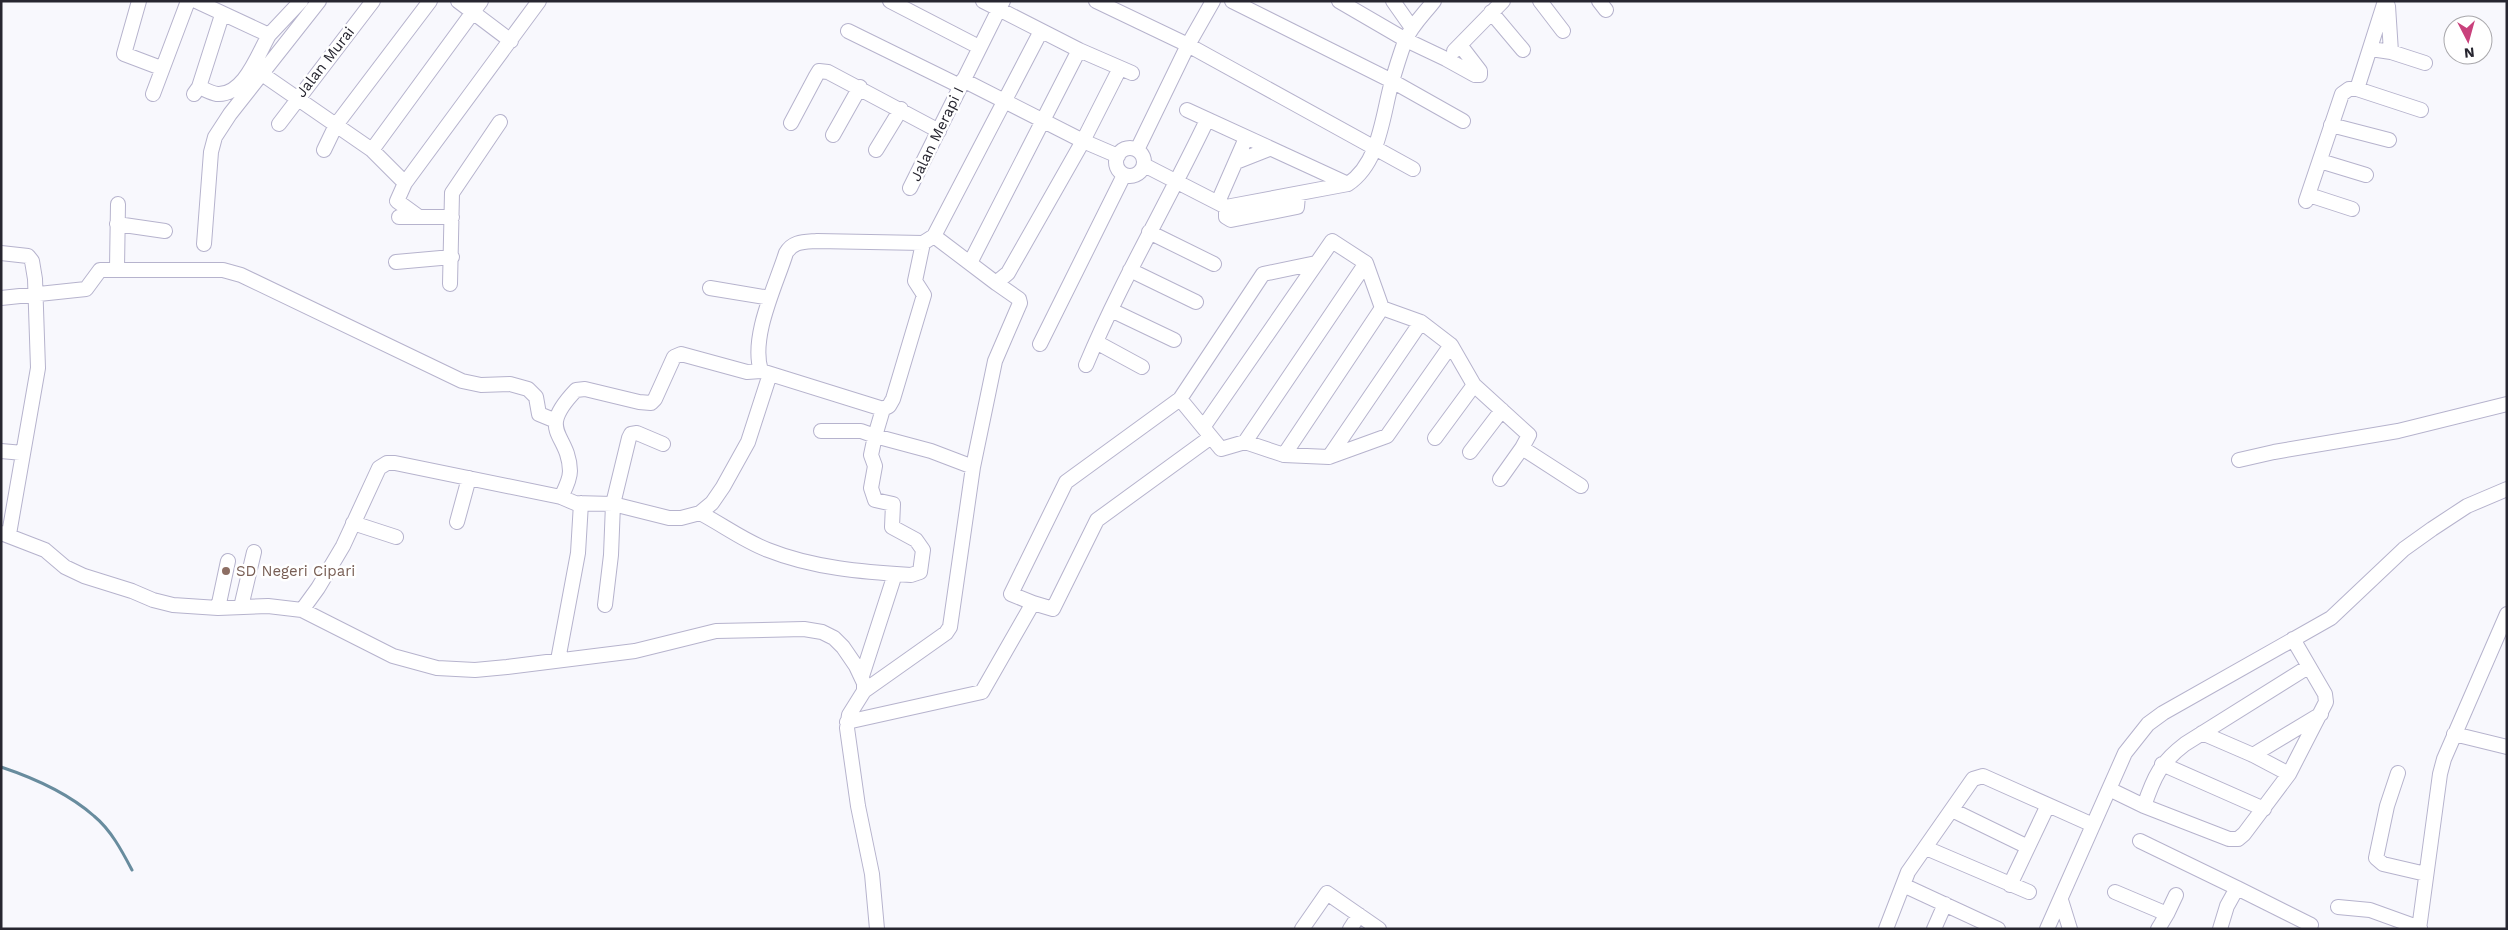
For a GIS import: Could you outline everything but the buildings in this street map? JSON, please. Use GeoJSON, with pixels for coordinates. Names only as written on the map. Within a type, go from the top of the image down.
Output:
{"type":"FeatureCollection","features":[{"type":"Feature","properties":{"kind":"street"},"geometry":{"type":"LineString","coordinates":[[139,1],[124,54],[161,68]]}},
{"type":"Feature","properties":{"kind":"street"},"geometry":{"type":"LineString","coordinates":[[153,94],[161,68],[188,1]]}},
{"type":"Feature","properties":{"kind":"street"},"geometry":{"type":"LineString","coordinates":[[196,1],[222,15],[269,35]]}},
{"type":"Feature","properties":{"kind":"street"},"geometry":{"type":"LineString","coordinates":[[222,15],[196,91],[217,94],[229,92],[244,79],[269,35],[301,1]]}},
{"type":"Feature","properties":{"kind":"street"},"geometry":{"type":"LineString","coordinates":[[204,244],[211,152],[215,137],[230,114],[319,1]]}},
{"type":"Feature","properties":{"kind":"street","name":"Jalan Murai"},"geometry":{"type":"LineString","coordinates":[[279,124],[373,1]]}},
{"type":"Feature","properties":{"kind":"street"},"geometry":{"type":"LineString","coordinates":[[324,150],[336,125],[430,1]]}},
{"type":"Feature","properties":{"kind":"street"},"geometry":{"type":"LineString","coordinates":[[458,1],[477,6],[511,41]]}},
{"type":"Feature","properties":{"kind":"street"},"geometry":{"type":"LineString","coordinates":[[423,217],[397,201],[405,183],[539,1]]}},
{"type":"Feature","properties":{"kind":"street"},"geometry":{"type":"LineString","coordinates":[[890,1],[979,47]]}},
{"type":"Feature","properties":{"kind":"street"},"geometry":{"type":"LineString","coordinates":[[983,1],[1001,5],[1041,31],[1126,71],[1008,273],[996,283]]}},
{"type":"Feature","properties":{"kind":"street"},"geometry":{"type":"LineString","coordinates":[[1096,1],[1188,45],[1413,169]]}},
{"type":"Feature","properties":{"kind":"street"},"geometry":{"type":"LineString","coordinates":[[1137,150],[1188,45],[1213,1]]}},
{"type":"Feature","properties":{"kind":"street"},"geometry":{"type":"LineString","coordinates":[[1232,1],[1392,81],[1463,121]]}},
{"type":"Feature","properties":{"kind":"street"},"geometry":{"type":"LineString","coordinates":[[1339,1],[1409,34],[1446,59],[1475,75],[1480,75],[1480,71],[1460,45]]}},
{"type":"Feature","properties":{"kind":"street"},"geometry":{"type":"LineString","coordinates":[[1392,1],[1409,34]]}},
{"type":"Feature","properties":{"kind":"street"},"geometry":{"type":"LineString","coordinates":[[1144,165],[1222,204],[1298,195],[1348,184],[1359,176],[1374,149],[1392,81],[1409,34],[1434,1]]}},
{"type":"Feature","properties":{"kind":"street"},"geometry":{"type":"LineString","coordinates":[[1446,59],[1490,12],[1503,1]]}},
{"type":"Feature","properties":{"kind":"street"},"geometry":{"type":"LineString","coordinates":[[1540,1],[1563,31]]}},
{"type":"Feature","properties":{"kind":"street"},"geometry":{"type":"LineString","coordinates":[[2357,89],[2386,1]]}},
{"type":"Feature","properties":{"kind":"street"},"geometry":{"type":"LineString","coordinates":[[2386,1],[2390,52]]}},
{"type":"Feature","properties":{"kind":"street","name":"Jalan Merapi I"},"geometry":{"type":"LineString","coordinates":[[910,188],[1001,5]]}},
{"type":"Feature","properties":{"kind":"street"},"geometry":{"type":"LineString","coordinates":[[372,150],[477,6]]}},
{"type":"Feature","properties":{"kind":"street"},"geometry":{"type":"LineString","coordinates":[[1490,12],[1523,50]]}},
{"type":"Feature","properties":{"kind":"street"},"geometry":{"type":"LineString","coordinates":[[848,31],[962,83],[1005,100],[1083,142],[1118,156]]}},
{"type":"Feature","properties":{"kind":"street"},"geometry":{"type":"LineString","coordinates":[[561,497],[570,471],[564,450],[557,436],[556,421],[576,390],[585,389],[639,402],[651,402],[655,399],[676,355],[681,354],[747,372],[766,372],[883,409],[889,406],[924,295],[915,281],[928,240],[1041,31]]}},
{"type":"Feature","properties":{"kind":"street"},"geometry":{"type":"LineString","coordinates":[[970,263],[1080,50]]}},
{"type":"Feature","properties":{"kind":"street"},"geometry":{"type":"LineString","coordinates":[[2371,50],[2390,52],[2425,63]]}},
{"type":"Feature","properties":{"kind":"street"},"geometry":{"type":"LineString","coordinates":[[791,123],[819,72],[828,72],[860,87],[939,131]]}},
{"type":"Feature","properties":{"kind":"street"},"geometry":{"type":"LineString","coordinates":[[262,74],[296,100],[372,150],[405,183]]}},
{"type":"Feature","properties":{"kind":"street"},"geometry":{"type":"LineString","coordinates":[[833,135],[860,87]]}},
{"type":"Feature","properties":{"kind":"street"},"geometry":{"type":"LineString","coordinates":[[2352,209],[2307,198],[2342,94],[2349,89],[2357,89],[2421,110]]}},
{"type":"Feature","properties":{"kind":"street"},"geometry":{"type":"LineString","coordinates":[[876,150],[901,109]]}},
{"type":"Feature","properties":{"kind":"street"},"geometry":{"type":"LineString","coordinates":[[1187,110],[1348,184]]}},
{"type":"Feature","properties":{"kind":"street"},"geometry":{"type":"LineString","coordinates":[[1086,365],[1130,270],[1177,183],[1207,120]]}},
{"type":"Feature","properties":{"kind":"street"},"geometry":{"type":"LineString","coordinates":[[423,217],[452,194],[500,122]]}},
{"type":"Feature","properties":{"kind":"street"},"geometry":{"type":"LineString","coordinates":[[2331,125],[2389,140]]}},
{"type":"Feature","properties":{"kind":"street"},"geometry":{"type":"LineString","coordinates":[[1222,204],[1246,138]]}},
{"type":"Feature","properties":{"kind":"street"},"geometry":{"type":"LineString","coordinates":[[1130,148],[1137,150],[1142,154],[1144,165],[1138,174],[1131,176],[1124,174],[1118,170],[1116,163],[1118,156],[1123,150],[1130,148]]}},
{"type":"Feature","properties":{"kind":"street"},"geometry":{"type":"LineString","coordinates":[[1236,162],[1269,149]]}},
{"type":"Feature","properties":{"kind":"street"},"geometry":{"type":"LineString","coordinates":[[2320,161],[2366,175]]}},
{"type":"Feature","properties":{"kind":"street"},"geometry":{"type":"LineString","coordinates":[[1040,344],[1124,174]]}},
{"type":"Feature","properties":{"kind":"street"},"geometry":{"type":"LineString","coordinates":[[450,284],[452,194]]}},
{"type":"Feature","properties":{"kind":"street"},"geometry":{"type":"LineString","coordinates":[[117,268],[118,204]]}},
{"type":"Feature","properties":{"kind":"street"},"geometry":{"type":"LineString","coordinates":[[399,217],[452,217]]}},
{"type":"Feature","properties":{"kind":"street"},"geometry":{"type":"LineString","coordinates":[[117,224],[165,231]]}},
{"type":"Feature","properties":{"kind":"street"},"geometry":{"type":"LineString","coordinates":[[1149,232],[1214,264]]}},
{"type":"Feature","properties":{"kind":"street"},"geometry":{"type":"LineString","coordinates":[[766,372],[758,361],[760,337],[770,298],[790,245],[800,242],[928,240],[970,263],[1019,299],[1020,303],[995,361],[973,468],[950,627],[946,633],[864,691],[847,722],[854,780],[872,874],[877,929]]}},
{"type":"Feature","properties":{"kind":"street"},"geometry":{"type":"LineString","coordinates":[[1316,263],[1263,274],[1180,399],[1066,482],[1011,594],[1053,610],[1097,520],[1208,432],[1332,241],[1366,263],[1382,308]]}},
{"type":"Feature","properties":{"kind":"street"},"geometry":{"type":"LineString","coordinates":[[1,253],[31,258],[35,279],[38,368],[23,453],[5,534],[44,550],[65,567],[84,576],[162,603],[218,608],[268,606],[302,610],[393,656],[437,668],[476,670],[558,660],[652,647],[716,631],[804,629],[822,632],[834,638],[849,655],[862,676],[864,691]]}},
{"type":"Feature","properties":{"kind":"street"},"geometry":{"type":"LineString","coordinates":[[396,262],[452,257]]}},
{"type":"Feature","properties":{"kind":"street"},"geometry":{"type":"LineString","coordinates":[[1245,442],[1366,263]]}},
{"type":"Feature","properties":{"kind":"street"},"geometry":{"type":"LineString","coordinates":[[1,298],[86,289],[100,270],[117,268],[223,270],[241,275],[462,381],[481,385],[510,384],[528,389],[536,398],[539,414],[556,421]]}},
{"type":"Feature","properties":{"kind":"street"},"geometry":{"type":"LineString","coordinates":[[1130,270],[1196,302]]}},
{"type":"Feature","properties":{"kind":"street"},"geometry":{"type":"LineString","coordinates":[[710,288],[770,298]]}},
{"type":"Feature","properties":{"kind":"street"},"geometry":{"type":"LineString","coordinates":[[1382,308],[1421,322],[1451,345],[1474,384],[1529,435],[1500,479]]}},
{"type":"Feature","properties":{"kind":"street"},"geometry":{"type":"LineString","coordinates":[[1284,455],[1382,308]]}},
{"type":"Feature","properties":{"kind":"street"},"geometry":{"type":"LineString","coordinates":[[1111,310],[1174,340]]}},
{"type":"Feature","properties":{"kind":"street"},"geometry":{"type":"LineString","coordinates":[[1329,457],[1421,322]]}},
{"type":"Feature","properties":{"kind":"street"},"geometry":{"type":"LineString","coordinates":[[1096,342],[1134,366]]}},
{"type":"Feature","properties":{"kind":"street"},"geometry":{"type":"LineString","coordinates":[[1180,399],[1221,449],[1245,442],[1284,455],[1329,457],[1387,436],[1451,345]]}},
{"type":"Feature","properties":{"kind":"street"},"geometry":{"type":"LineString","coordinates":[[302,610],[318,588],[338,554],[380,468],[387,463],[469,478],[581,503],[613,504],[669,518],[681,518],[700,512],[712,503],[748,442],[766,372]]}},
{"type":"Feature","properties":{"kind":"street"},"geometry":{"type":"LineString","coordinates":[[1435,438],[1474,384]]}},
{"type":"Feature","properties":{"kind":"street"},"geometry":{"type":"LineString","coordinates":[[2239,460],[2316,444],[2398,431],[2507,404]]}},
{"type":"Feature","properties":{"kind":"street"},"geometry":{"type":"LineString","coordinates":[[700,512],[766,549],[788,557],[843,570],[911,575],[920,572],[923,550],[916,540],[892,527],[893,504],[875,500],[871,488],[875,466],[871,455],[883,409]]}},
{"type":"Feature","properties":{"kind":"street"},"geometry":{"type":"LineString","coordinates":[[1470,452],[1502,410]]}},
{"type":"Feature","properties":{"kind":"street"},"geometry":{"type":"LineString","coordinates":[[821,431],[861,431],[931,451],[973,468]]}},
{"type":"Feature","properties":{"kind":"street"},"geometry":{"type":"LineString","coordinates":[[605,606],[610,571],[613,504],[632,434],[637,433],[664,444]]}},
{"type":"Feature","properties":{"kind":"street"},"geometry":{"type":"LineString","coordinates":[[1522,448],[1581,486]]}},
{"type":"Feature","properties":{"kind":"street"},"geometry":{"type":"LineString","coordinates":[[1,451],[23,453]]}},
{"type":"Feature","properties":{"kind":"street"},"geometry":{"type":"LineString","coordinates":[[457,522],[469,478]]}},
{"type":"Feature","properties":{"kind":"street"},"geometry":{"type":"LineString","coordinates":[[2047,929],[2125,754],[2148,724],[2331,618],[2404,549],[2467,506],[2507,489]]}},
{"type":"Feature","properties":{"kind":"street"},"geometry":{"type":"LineString","coordinates":[[558,660],[578,553],[581,503]]}},
{"type":"Feature","properties":{"kind":"street"},"geometry":{"type":"LineString","coordinates":[[353,523],[396,537]]}},
{"type":"Feature","properties":{"kind":"street"},"geometry":{"type":"LineString","coordinates":[[241,607],[254,552]]}},
{"type":"Feature","properties":{"kind":"street"},"geometry":{"type":"LineString","coordinates":[[218,608],[228,560]]}},
{"type":"Feature","properties":{"kind":"street"},"geometry":{"type":"LineString","coordinates":[[862,676],[894,574]]}},
{"type":"Feature","properties":{"kind":"street"},"geometry":{"type":"LineString","coordinates":[[847,722],[982,692],[1033,603]]}},
{"type":"Feature","properties":{"kind":"street"},"geometry":{"type":"LineString","coordinates":[[2338,907],[2370,910],[2420,928],[2440,774],[2454,734],[2507,614]]}},
{"type":"Feature","properties":{"kind":"street"},"geometry":{"type":"LineString","coordinates":[[2109,789],[2144,806],[2234,839],[2244,834],[2288,774],[2322,714],[2326,702],[2325,694],[2293,639]]}},
{"type":"Feature","properties":{"kind":"street"},"geometry":{"type":"LineString","coordinates":[[2144,806],[2152,782],[2162,764],[2185,744],[2308,667]]}},
{"type":"Feature","properties":{"kind":"street"},"geometry":{"type":"LineString","coordinates":[[2253,755],[2322,714]]}},
{"type":"Feature","properties":{"kind":"street"},"geometry":{"type":"LineString","coordinates":[[2202,733],[2253,755],[2288,774]]}},
{"type":"Feature","properties":{"kind":"street"},"geometry":{"type":"LineString","coordinates":[[2454,734],[2507,748]]}},
{"type":"Feature","properties":{"kind":"street"},"geometry":{"type":"LineString","coordinates":[[2162,764],[2264,808]]}},
{"type":"Feature","properties":{"kind":"street"},"geometry":{"type":"LineString","coordinates":[[2398,773],[2387,806],[2376,858],[2383,864],[2426,874]]}},
{"type":"Feature","properties":{"kind":"street"},"geometry":{"type":"LineString","coordinates":[[1886,929],[1908,872],[1973,779],[1978,776],[1983,776],[2093,825]]}},
{"type":"Feature","properties":{"kind":"street"},"geometry":{"type":"LineString","coordinates":[[2010,885],[2048,805]]}},
{"type":"Feature","properties":{"kind":"street"},"geometry":{"type":"LineString","coordinates":[[1952,810],[2028,847]]}},
{"type":"Feature","properties":{"kind":"street"},"geometry":{"type":"LineString","coordinates":[[2140,841],[2311,925]]}},
{"type":"Feature","properties":{"kind":"street"},"geometry":{"type":"LineString","coordinates":[[1926,848],[2029,892]]}},
{"type":"Feature","properties":{"kind":"street"},"geometry":{"type":"LineString","coordinates":[[1903,885],[1994,928]]}},
{"type":"Feature","properties":{"kind":"street"},"geometry":{"type":"LineString","coordinates":[[2220,929],[2227,906],[2237,888]]}},
{"type":"Feature","properties":{"kind":"street"},"geometry":{"type":"LineString","coordinates":[[2115,892],[2166,914]]}},
{"type":"Feature","properties":{"kind":"street"},"geometry":{"type":"LineString","coordinates":[[1302,929],[1327,893],[1379,929]]}},
{"type":"Feature","properties":{"kind":"street"},"geometry":{"type":"LineString","coordinates":[[2158,929],[2176,895]]}},
{"type":"Feature","properties":{"kind":"street"},"geometry":{"type":"LineString","coordinates":[[2061,900],[2070,929]]}},
{"type":"Feature","properties":{"kind":"street"},"geometry":{"type":"LineString","coordinates":[[1934,929],[1944,904]]}},
{"type":"Feature","properties":{"kind":"street"},"geometry":{"type":"LineString","coordinates":[[1350,929],[1359,915]]}},
{"type":"Feature","properties":{"kind":"waterway"},"geometry":{"type":"LineString","coordinates":[[1,767],[50,787],[84,808],[111,834],[132,870]]}},
{"type":"Feature","properties":{"kind":"place","name":"SD Negeri Cipari"},"geometry":{"type":"Point","coordinates":[226,571]}}]}
